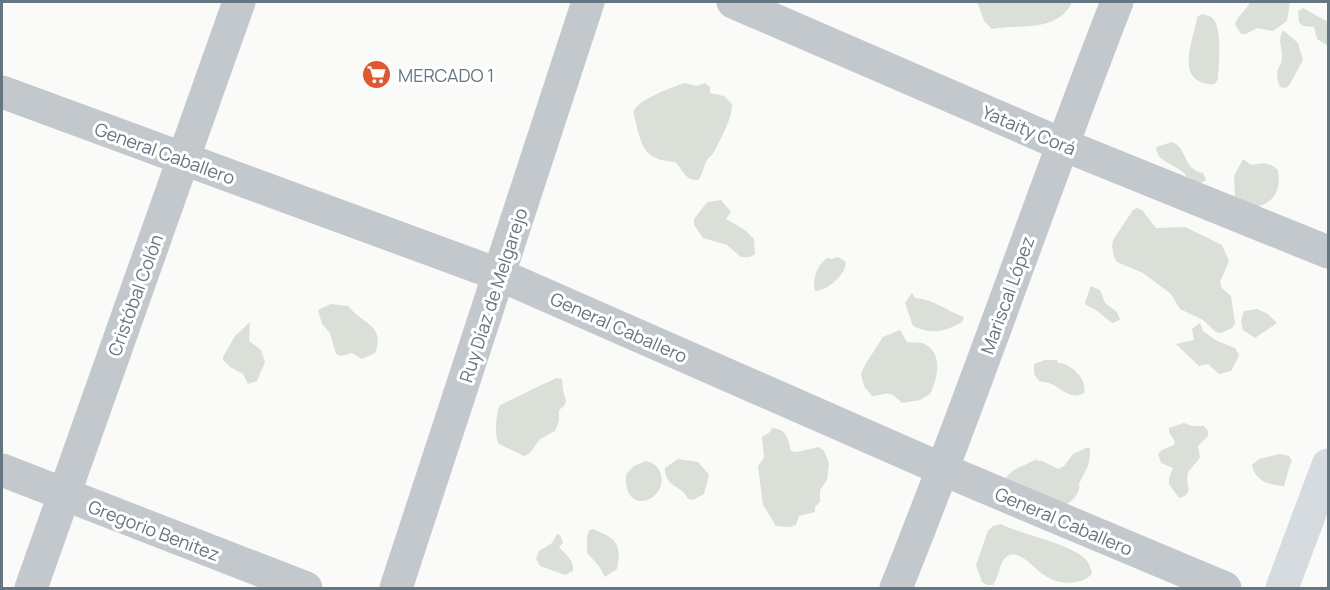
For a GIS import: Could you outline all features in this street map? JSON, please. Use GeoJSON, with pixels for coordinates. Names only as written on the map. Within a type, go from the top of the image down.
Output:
{"type":"FeatureCollection","features":[{"type":"Feature","properties":{"kind":"main road"},"geometry":{"type":"LineString","coordinates":[[1282,588],[1329,465]]}},
{"type":"Feature","properties":{"kind":"street","name":"Cristóbal Colón"},"geometry":{"type":"LineString","coordinates":[[31,588],[238,2]]}},
{"type":"Feature","properties":{"kind":"street","name":"Ruy Díaz de Melgarejo"},"geometry":{"type":"LineString","coordinates":[[396,588],[588,2]]}},
{"type":"Feature","properties":{"kind":"street","name":"Yataity Corá"},"geometry":{"type":"LineString","coordinates":[[733,2],[1061,144],[1329,252]]}},
{"type":"Feature","properties":{"kind":"street","name":"Mariscal López"},"geometry":{"type":"LineString","coordinates":[[896,588],[944,471],[1061,144],[1117,2]]}},
{"type":"Feature","properties":{"kind":"street","name":"General Caballero"},"geometry":{"type":"LineString","coordinates":[[2,92],[500,275],[944,471],[1225,588]]}},
{"type":"Feature","properties":{"kind":"street","name":"Gregorio Benitez"},"geometry":{"type":"LineString","coordinates":[[2,470],[306,588]]}},
{"type":"Feature","properties":{"kind":"shaded area"},"geometry":{"type":"Polygon","coordinates":[[[973,2],[1072,2],[1066,12],[1048,23],[992,29],[984,21],[978,4],[973,2]]]}},
{"type":"Feature","properties":{"kind":"shaded area"},"geometry":{"type":"Polygon","coordinates":[[[1250,2],[1290,2],[1287,21],[1273,31],[1257,28],[1241,34],[1235,24],[1250,2]]]}},
{"type":"Feature","properties":{"kind":"shaded area"},"geometry":{"type":"Polygon","coordinates":[[[1303,8],[1328,22],[1328,46],[1317,39],[1314,27],[1303,26],[1299,22],[1298,11],[1303,8]]]}},
{"type":"Feature","properties":{"kind":"shaded area"},"geometry":{"type":"Polygon","coordinates":[[[1202,14],[1211,17],[1218,29],[1218,79],[1215,84],[1201,82],[1190,70],[1189,53],[1197,17],[1202,14]]]}},
{"type":"Feature","properties":{"kind":"shaded area"},"geometry":{"type":"Polygon","coordinates":[[[1283,30],[1298,43],[1303,60],[1286,88],[1280,87],[1277,75],[1282,59],[1280,39],[1283,30]]]}},
{"type":"Feature","properties":{"kind":"shaded area"},"geometry":{"type":"Polygon","coordinates":[[[685,83],[696,86],[705,83],[710,87],[710,93],[724,96],[732,104],[731,115],[726,127],[698,180],[687,177],[675,162],[658,159],[647,152],[643,146],[634,114],[635,109],[644,101],[685,83]]]}},
{"type":"Feature","properties":{"kind":"shaded area"},"geometry":{"type":"Polygon","coordinates":[[[1172,142],[1181,149],[1188,163],[1196,171],[1203,173],[1206,180],[1200,183],[1193,182],[1183,172],[1159,156],[1156,147],[1172,142]]]}},
{"type":"Feature","properties":{"kind":"shaded area"},"geometry":{"type":"Polygon","coordinates":[[[1243,159],[1251,165],[1266,164],[1278,170],[1277,189],[1267,203],[1254,207],[1235,199],[1234,176],[1243,159]]]}},
{"type":"Feature","properties":{"kind":"shaded area"},"geometry":{"type":"Polygon","coordinates":[[[721,200],[731,212],[726,219],[745,230],[754,239],[755,254],[750,257],[741,257],[727,245],[703,238],[694,225],[694,219],[708,202],[721,200]]]}},
{"type":"Feature","properties":{"kind":"shaded area"},"geometry":{"type":"Polygon","coordinates":[[[1137,208],[1142,210],[1156,228],[1185,227],[1222,245],[1229,261],[1220,282],[1222,288],[1231,296],[1235,324],[1232,328],[1221,333],[1216,332],[1203,320],[1180,309],[1171,294],[1143,273],[1117,262],[1112,246],[1113,240],[1133,210],[1137,208]]]}},
{"type":"Feature","properties":{"kind":"shaded area"},"geometry":{"type":"Polygon","coordinates":[[[838,257],[846,262],[843,272],[831,285],[815,291],[815,277],[820,265],[827,258],[838,257]]]}},
{"type":"Feature","properties":{"kind":"shaded area"},"geometry":{"type":"Polygon","coordinates":[[[1091,286],[1100,290],[1105,303],[1117,312],[1120,320],[1112,323],[1086,305],[1091,286]]]}},
{"type":"Feature","properties":{"kind":"shaded area"},"geometry":{"type":"Polygon","coordinates":[[[912,293],[915,298],[934,303],[964,317],[962,322],[938,331],[927,331],[913,326],[905,303],[912,293]]]}},
{"type":"Feature","properties":{"kind":"shaded area"},"geometry":{"type":"Polygon","coordinates":[[[331,304],[348,306],[371,326],[377,336],[378,344],[375,353],[362,359],[352,353],[341,356],[336,354],[330,333],[322,324],[318,310],[331,304]]]}},
{"type":"Feature","properties":{"kind":"shaded area"},"geometry":{"type":"Polygon","coordinates":[[[1257,309],[1268,314],[1277,323],[1255,338],[1243,330],[1241,321],[1244,311],[1257,309]]]}},
{"type":"Feature","properties":{"kind":"shaded area"},"geometry":{"type":"Polygon","coordinates":[[[250,322],[249,341],[261,350],[265,362],[257,381],[248,384],[243,374],[230,367],[223,357],[235,336],[250,322]]]}},
{"type":"Feature","properties":{"kind":"shaded area"},"geometry":{"type":"Polygon","coordinates":[[[1200,323],[1203,331],[1217,341],[1235,348],[1239,356],[1231,371],[1219,374],[1208,364],[1199,366],[1176,344],[1194,340],[1192,329],[1200,323]]]}},
{"type":"Feature","properties":{"kind":"shaded area"},"geometry":{"type":"Polygon","coordinates":[[[900,330],[907,342],[922,343],[929,347],[934,352],[937,366],[930,394],[920,400],[902,403],[891,394],[872,396],[864,386],[861,374],[883,337],[900,330]]]}},
{"type":"Feature","properties":{"kind":"shaded area"},"geometry":{"type":"Polygon","coordinates":[[[1045,360],[1057,360],[1058,363],[1073,369],[1081,378],[1085,388],[1084,393],[1070,394],[1049,383],[1039,381],[1034,374],[1034,364],[1045,360]]]}},
{"type":"Feature","properties":{"kind":"shaded area"},"geometry":{"type":"Polygon","coordinates":[[[556,378],[562,379],[566,401],[559,410],[559,421],[555,431],[540,439],[530,453],[524,456],[499,444],[496,424],[500,405],[556,378]]]}},
{"type":"Feature","properties":{"kind":"shaded area"},"geometry":{"type":"Polygon","coordinates":[[[1184,423],[1204,426],[1208,431],[1208,436],[1198,446],[1200,457],[1188,473],[1187,494],[1179,498],[1169,484],[1173,468],[1161,463],[1158,454],[1174,445],[1175,442],[1169,428],[1184,423]]]}},
{"type":"Feature","properties":{"kind":"shaded area"},"geometry":{"type":"Polygon","coordinates":[[[772,428],[784,433],[791,451],[797,452],[819,447],[824,451],[829,463],[827,480],[820,490],[820,502],[815,507],[815,512],[799,516],[796,525],[790,527],[776,526],[763,505],[758,466],[764,458],[762,437],[772,428]]]}},
{"type":"Feature","properties":{"kind":"shaded area"},"geometry":{"type":"Polygon","coordinates":[[[1090,448],[1089,462],[1079,484],[1078,493],[1071,501],[1058,509],[1004,479],[1014,470],[1037,459],[1037,461],[1058,469],[1064,466],[1073,454],[1090,448]]]}},
{"type":"Feature","properties":{"kind":"shaded area"},"geometry":{"type":"Polygon","coordinates":[[[1280,454],[1289,456],[1292,461],[1284,486],[1273,485],[1259,478],[1252,465],[1259,459],[1280,454]]]}},
{"type":"Feature","properties":{"kind":"shaded area"},"geometry":{"type":"Polygon","coordinates":[[[678,459],[698,462],[709,475],[704,494],[693,500],[688,499],[668,480],[666,475],[665,468],[678,459]]]}},
{"type":"Feature","properties":{"kind":"shaded area"},"geometry":{"type":"Polygon","coordinates":[[[646,461],[658,468],[662,482],[653,497],[638,501],[632,497],[627,488],[626,474],[634,466],[646,461]]]}},
{"type":"Feature","properties":{"kind":"shaded area"},"geometry":{"type":"Polygon","coordinates":[[[1001,524],[1071,550],[1087,561],[1092,574],[1081,581],[1069,583],[1056,581],[1044,575],[1026,559],[1014,554],[1004,559],[993,585],[987,585],[982,582],[976,565],[988,531],[993,526],[1001,524]]]}},
{"type":"Feature","properties":{"kind":"shaded area"},"geometry":{"type":"Polygon","coordinates":[[[592,529],[607,535],[618,547],[617,569],[605,577],[587,553],[587,536],[592,529]]]}},
{"type":"Feature","properties":{"kind":"shaded area"},"geometry":{"type":"Polygon","coordinates":[[[557,534],[560,535],[563,543],[559,547],[569,558],[573,567],[573,571],[565,575],[540,566],[536,559],[539,551],[552,543],[557,534]]]}},
{"type":"Feature","properties":{"kind":"place","name":"MERCADO 1"},"geometry":{"type":"Point","coordinates":[377,75]}}]}
